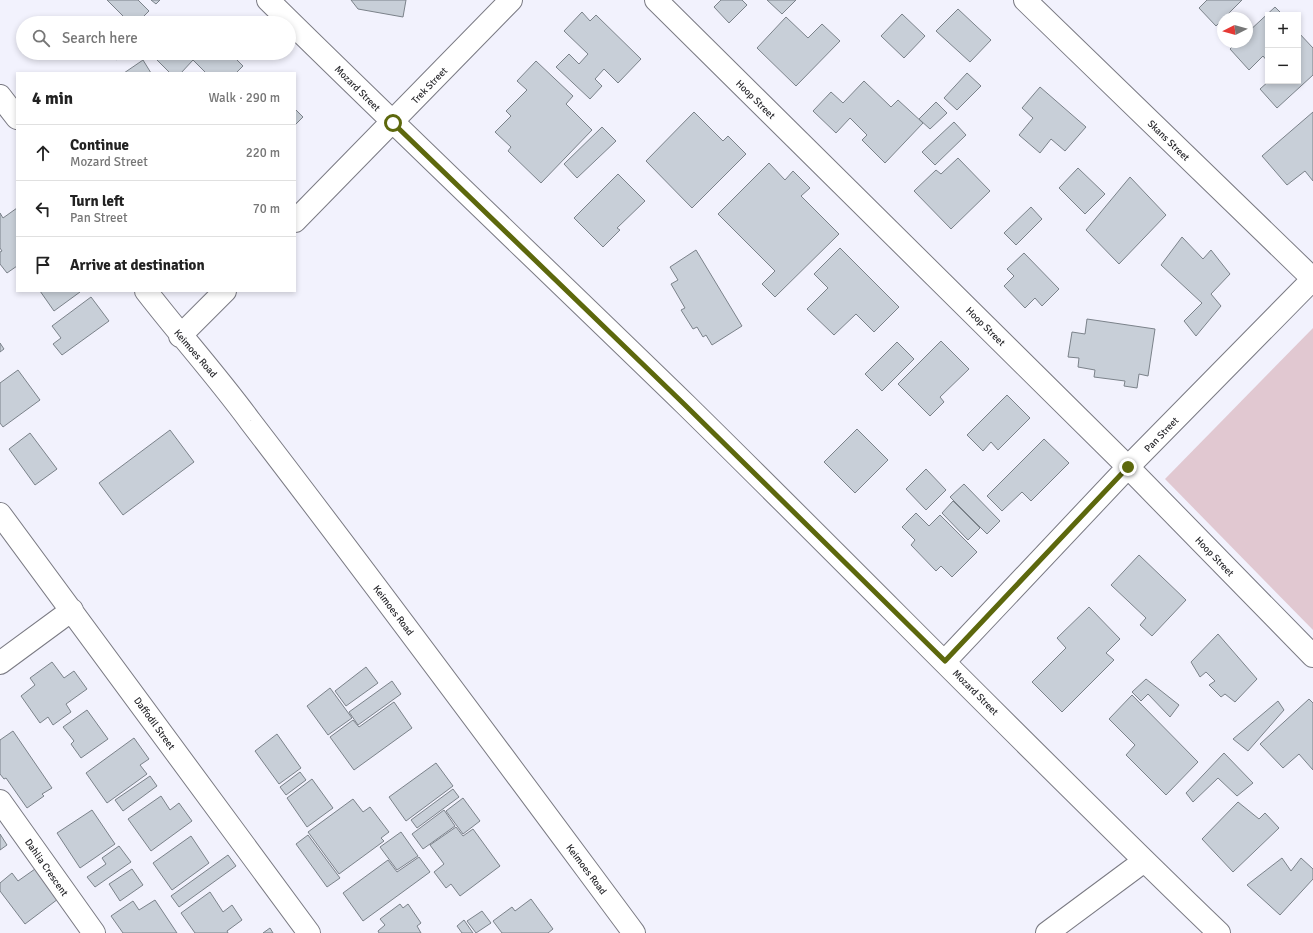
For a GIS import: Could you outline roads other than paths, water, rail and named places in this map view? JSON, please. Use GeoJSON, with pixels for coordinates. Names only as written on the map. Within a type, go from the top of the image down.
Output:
{"type":"FeatureCollection","features":[{"type":"Feature","properties":{"kind":"street","name":"Mozard Street"},"geometry":{"type":"LineString","coordinates":[[268,0],[284,16]]}},
{"type":"Feature","properties":{"kind":"street","name":"Trek Street"},"geometry":{"type":"LineString","coordinates":[[296,220],[393,123],[511,0]]}},
{"type":"Feature","properties":{"kind":"street","name":"Hoop Street"},"geometry":{"type":"LineString","coordinates":[[656,0],[1128,467],[1313,656]]}},
{"type":"Feature","properties":{"kind":"street","name":"Skans Street"},"geometry":{"type":"LineString","coordinates":[[1025,0],[1313,279]]}},
{"type":"Feature","properties":{"kind":"street","name":"Mozard Street"},"geometry":{"type":"LineString","coordinates":[[296,28],[684,404],[945,661],[1144,861],[1219,933]]}},
{"type":"Feature","properties":{"kind":"street"},"geometry":{"type":"LineString","coordinates":[[0,96],[16,117]]}},
{"type":"Feature","properties":{"kind":"street","name":"Pan Street"},"geometry":{"type":"LineString","coordinates":[[945,661],[1128,467],[1313,279]]}},
{"type":"Feature","properties":{"kind":"street","name":"Keimoes Road"},"geometry":{"type":"LineString","coordinates":[[147,292],[180,336],[214,372],[354,556],[634,933]]}},
{"type":"Feature","properties":{"kind":"street"},"geometry":{"type":"LineString","coordinates":[[180,336],[224,292]]}},
{"type":"Feature","properties":{"kind":"street","name":"Daffodil Street"},"geometry":{"type":"LineString","coordinates":[[0,514],[310,933]]}},
{"type":"Feature","properties":{"kind":"street"},"geometry":{"type":"LineString","coordinates":[[0,664],[72,610]]}},
{"type":"Feature","properties":{"kind":"street","name":"Dahlia Crescent"},"geometry":{"type":"LineString","coordinates":[[0,801],[94,933]]}},
{"type":"Feature","properties":{"kind":"street"},"geometry":{"type":"LineString","coordinates":[[1047,933],[1144,861]]}}]}
